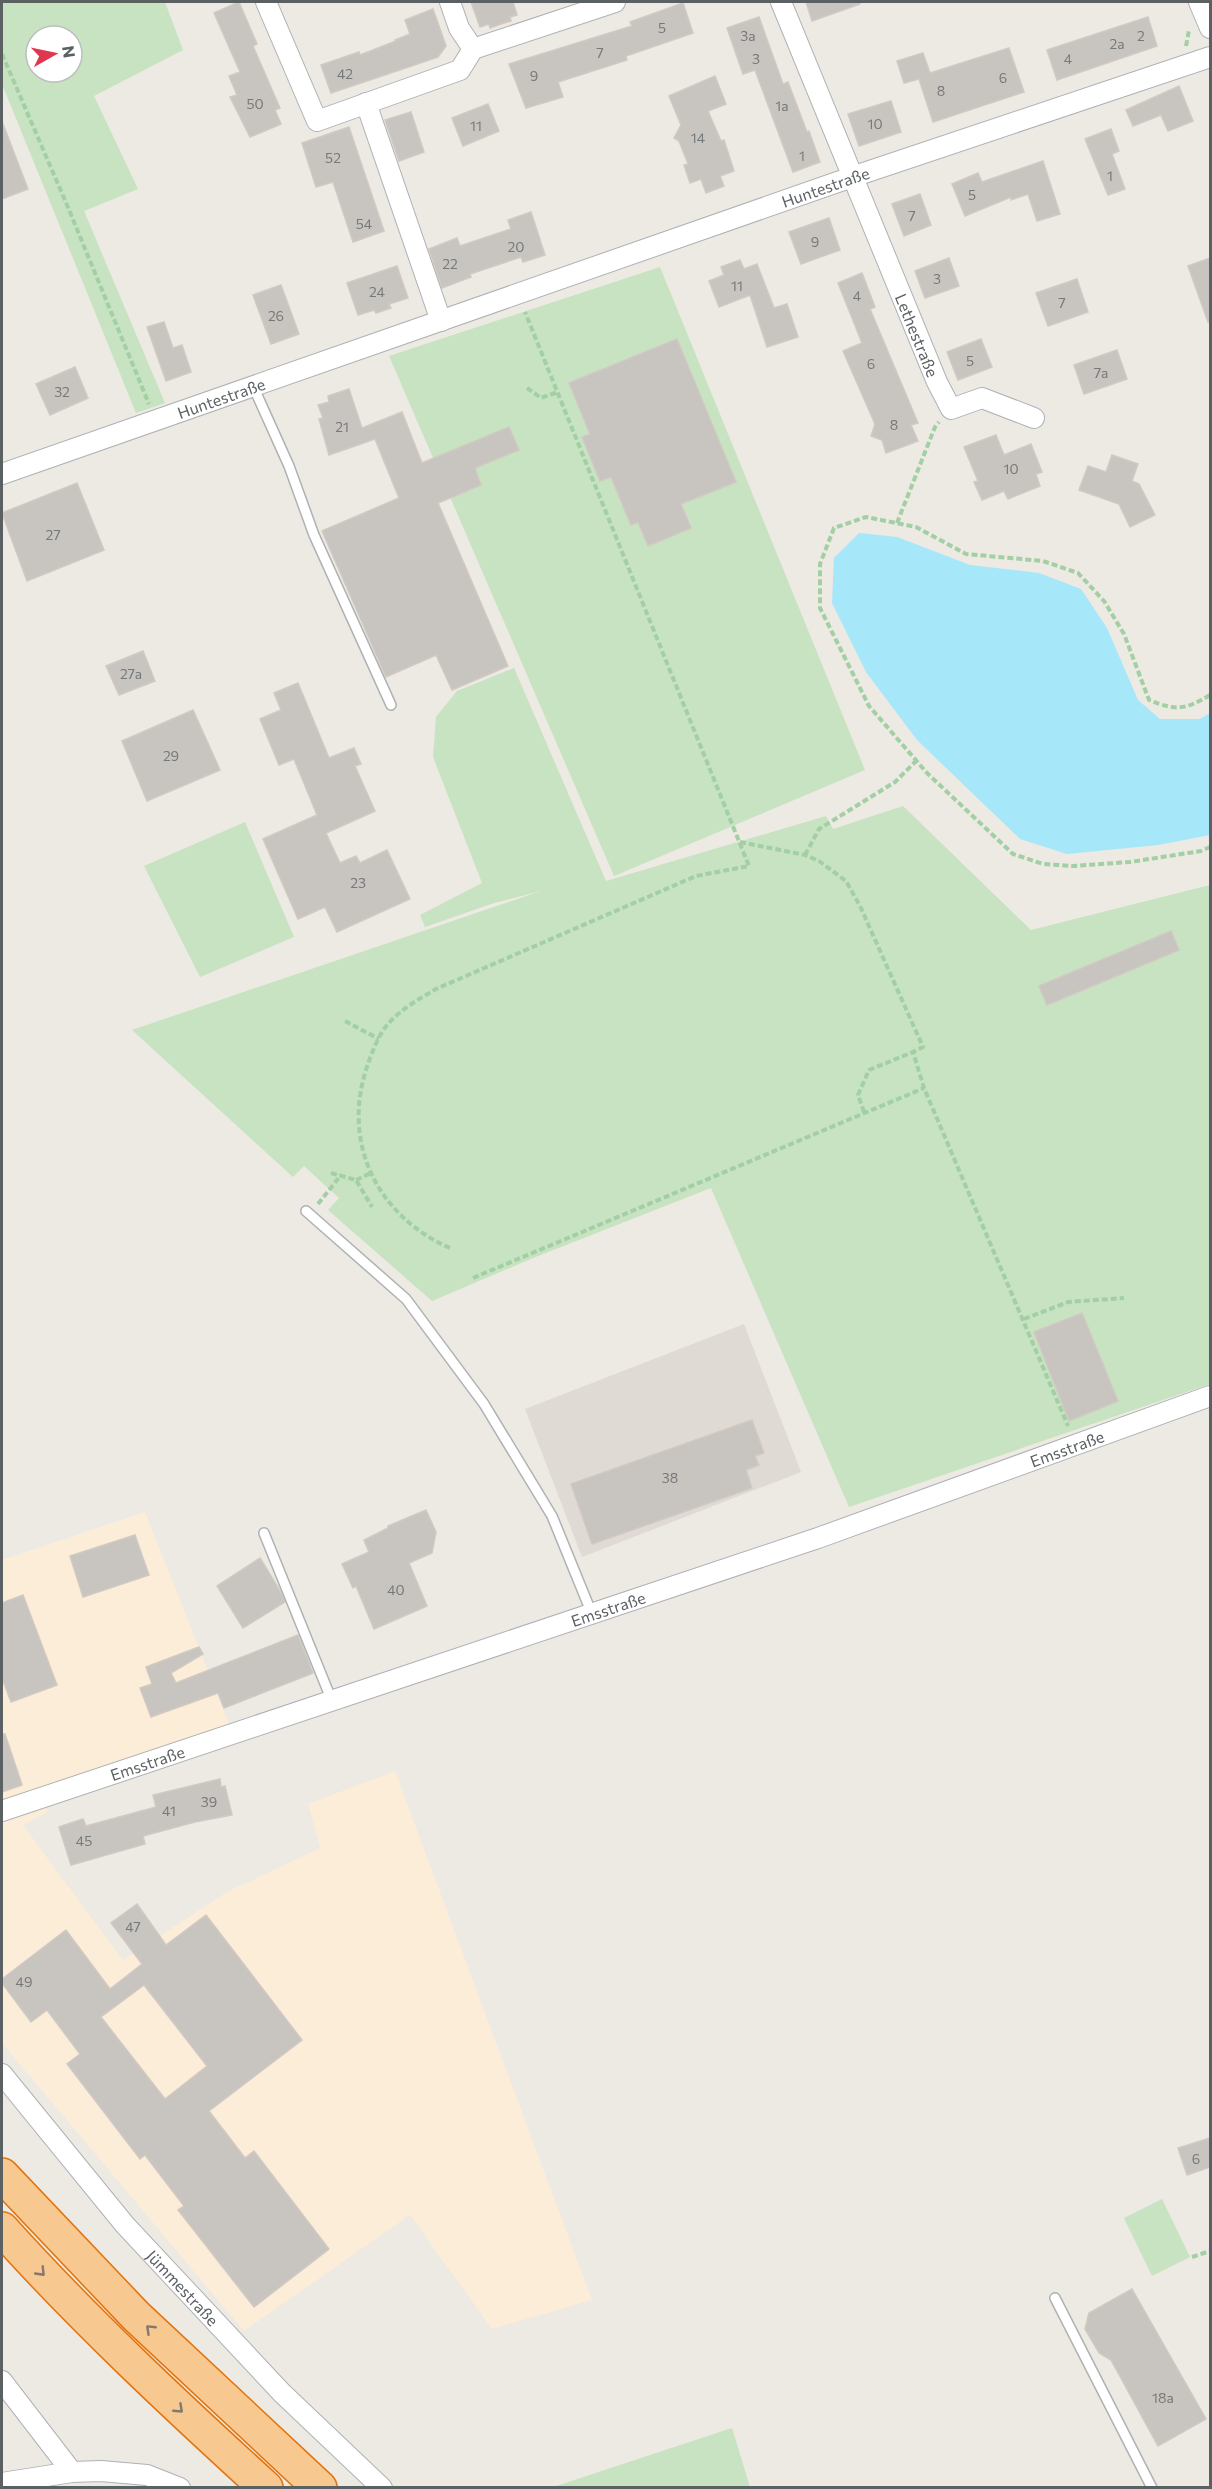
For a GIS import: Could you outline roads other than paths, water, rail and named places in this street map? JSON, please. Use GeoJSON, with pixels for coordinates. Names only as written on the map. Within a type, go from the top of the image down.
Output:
{"type":"FeatureCollection","features":[{"type":"Feature","properties":{"kind":"highway"},"geometry":{"type":"LineString","coordinates":[[2,2175],[136,2316],[320,2487]]}},
{"type":"Feature","properties":{"kind":"highway"},"geometry":{"type":"LineString","coordinates":[[2,2229],[40,2271],[176,2406],[266,2487]]}},
{"type":"Feature","properties":{"kind":"highway"},"geometry":{"type":"LineString","coordinates":[[222,2398],[246,2403],[340,2487]]}},
{"type":"Feature","properties":{"kind":"street"},"geometry":{"type":"LineString","coordinates":[[266,2],[317,121],[460,70],[473,49],[615,2]]}},
{"type":"Feature","properties":{"kind":"street"},"geometry":{"type":"LineString","coordinates":[[450,2],[459,28],[473,49]]}},
{"type":"Feature","properties":{"kind":"street","name":"Lethestraße"},"geometry":{"type":"LineString","coordinates":[[781,2],[937,382],[951,409],[982,398],[1034,418]]}},
{"type":"Feature","properties":{"kind":"street"},"geometry":{"type":"LineString","coordinates":[[1199,2],[1210,28]]}},
{"type":"Feature","properties":{"kind":"street","name":"Huntestraße"},"geometry":{"type":"LineString","coordinates":[[2,474],[852,177],[1210,57]]}},
{"type":"Feature","properties":{"kind":"street"},"geometry":{"type":"LineString","coordinates":[[366,103],[441,321]]}},
{"type":"Feature","properties":{"kind":"street","name":"Emsstraße"},"geometry":{"type":"LineString","coordinates":[[2,1811],[818,1539],[1210,1396]]}},
{"type":"Feature","properties":{"kind":"street","name":"Jümmestraße"},"geometry":{"type":"LineString","coordinates":[[2,2074],[125,2225],[282,2393],[382,2487]]}},
{"type":"Feature","properties":{"kind":"street"},"geometry":{"type":"LineString","coordinates":[[2,2381],[72,2472]]}},
{"type":"Feature","properties":{"kind":"street"},"geometry":{"type":"LineString","coordinates":[[2,2483],[72,2472],[101,2471],[147,2475],[180,2487]]}},
{"type":"Feature","properties":{"kind":"lane"},"geometry":{"type":"LineString","coordinates":[[253,386],[289,466],[314,535],[391,705]]}},
{"type":"Feature","properties":{"kind":"lane"},"geometry":{"type":"LineString","coordinates":[[308,1213],[405,1299],[484,1404],[552,1516],[592,1614]]}},
{"type":"Feature","properties":{"kind":"lane"},"geometry":{"type":"LineString","coordinates":[[264,1533],[332,1701]]}},
{"type":"Feature","properties":{"kind":"lane"},"geometry":{"type":"LineString","coordinates":[[1055,2298],[1152,2487]]}},
{"type":"Feature","properties":{"kind":"water"},"geometry":{"type":"Polygon","coordinates":[[[859,533],[897,537],[970,565],[1039,573],[1081,589],[1107,628],[1138,700],[1160,719],[1200,719],[1210,713],[1210,835],[1158,845],[1067,854],[1020,839],[917,740],[866,672],[832,603],[834,558],[859,533]]]}}]}
